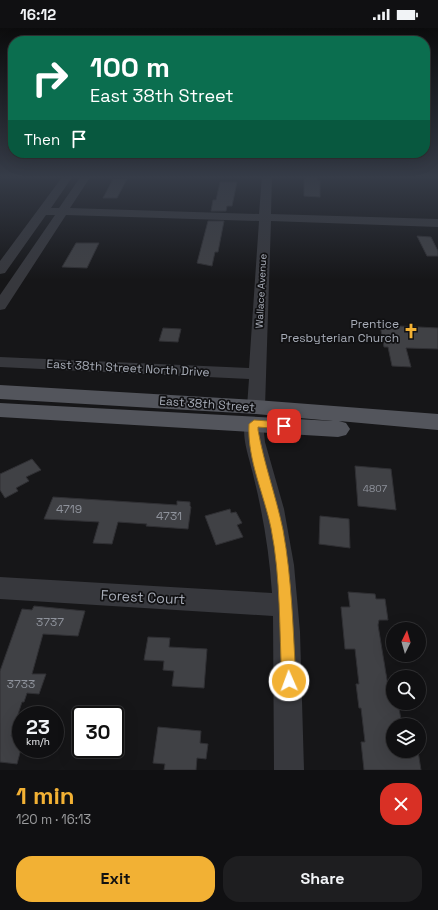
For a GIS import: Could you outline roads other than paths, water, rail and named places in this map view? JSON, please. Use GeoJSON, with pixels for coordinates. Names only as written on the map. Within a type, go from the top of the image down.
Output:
{"type":"FeatureCollection","features":[{"type":"Feature","properties":{"kind":"main road","name":"East 38th Street"},"geometry":{"type":"LineString","coordinates":[[0,392],[438,435]]}},
{"type":"Feature","properties":{"kind":"main road","name":"East 38th Street"},"geometry":{"type":"LineString","coordinates":[[0,410],[438,422]]}},
{"type":"Feature","properties":{"kind":"street"},"geometry":{"type":"LineString","coordinates":[[0,270],[43,211],[438,223]]}},
{"type":"Feature","properties":{"kind":"street","name":"Wallace Avenue"},"geometry":{"type":"LineString","coordinates":[[265,211],[256,374],[254,442],[277,528],[286,605],[290,770]]}},
{"type":"Feature","properties":{"kind":"street"},"geometry":{"type":"LineString","coordinates":[[0,306],[62,212]]}},
{"type":"Feature","properties":{"kind":"street","name":"East 38th Street North Drive"},"geometry":{"type":"LineString","coordinates":[[0,362],[256,374]]}},
{"type":"Feature","properties":{"kind":"street","name":"Forest Court"},"geometry":{"type":"LineString","coordinates":[[0,588],[286,605]]}},
{"type":"Feature","properties":{"kind":"place","name":"Prentice Presbyterian Church"},"geometry":{"type":"Point","coordinates":[411,331]}}]}
